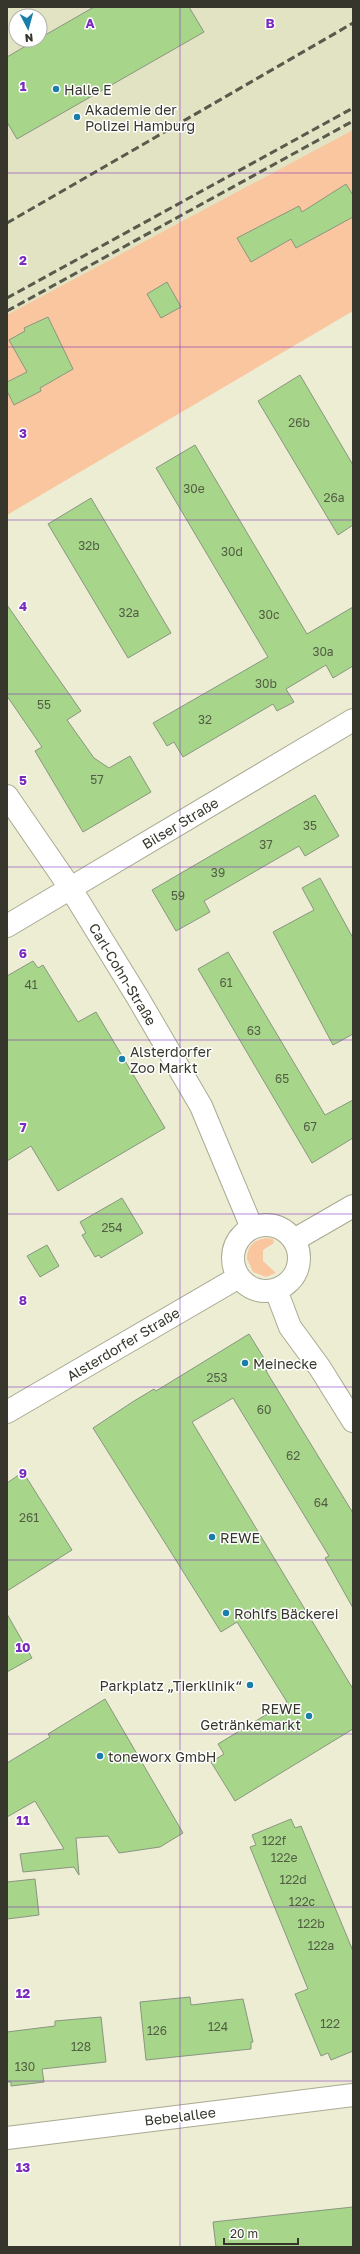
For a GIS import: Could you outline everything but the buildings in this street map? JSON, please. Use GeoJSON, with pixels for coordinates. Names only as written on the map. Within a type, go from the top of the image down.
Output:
{"type":"FeatureCollection","features":[{"type":"Feature","properties":{"kind":"street","name":"Bilser Straße"},"geometry":{"type":"LineString","coordinates":[[7,926],[353,720]]}},
{"type":"Feature","properties":{"kind":"street","name":"Carl-Cohn-Straße"},"geometry":{"type":"LineString","coordinates":[[7,796],[71,889],[138,998],[200,1106],[252,1228]]}},
{"type":"Feature","properties":{"kind":"street"},"geometry":{"type":"LineString","coordinates":[[294,1240],[353,1206]]}},
{"type":"Feature","properties":{"kind":"street"},"geometry":{"type":"LineString","coordinates":[[264,1225],[276,1226],[286,1232],[294,1240],[300,1258],[297,1273],[288,1284],[276,1290],[265,1292],[253,1289],[239,1277],[233,1263],[233,1252],[238,1241],[252,1228],[264,1225]]}},
{"type":"Feature","properties":{"kind":"street","name":"Alsterdorfer Straße"},"geometry":{"type":"LineString","coordinates":[[7,1412],[239,1277]]}},
{"type":"Feature","properties":{"kind":"street"},"geometry":{"type":"LineString","coordinates":[[276,1290],[290,1327],[320,1368],[353,1421]]}},
{"type":"Feature","properties":{"kind":"street","name":"Bebelallee"},"geometry":{"type":"LineString","coordinates":[[7,2138],[353,2095]]}},
{"type":"Feature","properties":{"kind":"shaded area"},"geometry":{"type":"Polygon","coordinates":[[[7,7],[353,7],[353,132],[7,322],[7,7]]]}},
{"type":"Feature","properties":{"kind":"shaded area"},"geometry":{"type":"Polygon","coordinates":[[[353,130],[353,311],[7,515],[7,315],[353,130]]]}},
{"type":"Feature","properties":{"kind":"shaded area"},"geometry":{"type":"Polygon","coordinates":[[[266,1238],[273,1239],[274,1243],[263,1250],[263,1261],[276,1273],[266,1277],[253,1272],[247,1259],[247,1254],[252,1244],[258,1240],[266,1238]]]}},
{"type":"Feature","properties":{"kind":"railway"},"geometry":{"type":"LineString","coordinates":[[7,223],[353,23]]}},
{"type":"Feature","properties":{"kind":"railway"},"geometry":{"type":"LineString","coordinates":[[7,298],[353,108]]}},
{"type":"Feature","properties":{"kind":"railway"},"geometry":{"type":"LineString","coordinates":[[7,311],[353,121]]}},
{"type":"Feature","properties":{"kind":"place","name":"Halle E"},"geometry":{"type":"Point","coordinates":[56,89]}},
{"type":"Feature","properties":{"kind":"place","name":"Akademie der Polizei Hamburg"},"geometry":{"type":"Point","coordinates":[77,117]}},
{"type":"Feature","properties":{"kind":"place","name":"Alsterdorfer Zoo Markt"},"geometry":{"type":"Point","coordinates":[122,1059]}},
{"type":"Feature","properties":{"kind":"place","name":"Meinecke"},"geometry":{"type":"Point","coordinates":[245,1363]}},
{"type":"Feature","properties":{"kind":"place","name":"REWE"},"geometry":{"type":"Point","coordinates":[212,1537]}},
{"type":"Feature","properties":{"kind":"place","name":"Rohlfs Bäckerei"},"geometry":{"type":"Point","coordinates":[226,1613]}},
{"type":"Feature","properties":{"kind":"place","name":"Parkplatz „Tierklinik“"},"geometry":{"type":"Point","coordinates":[250,1685]}},
{"type":"Feature","properties":{"kind":"place","name":"REWE Getränkemarkt"},"geometry":{"type":"Point","coordinates":[309,1716]}},
{"type":"Feature","properties":{"kind":"place","name":"toneworx GmbH"},"geometry":{"type":"Point","coordinates":[100,1756]}}]}
